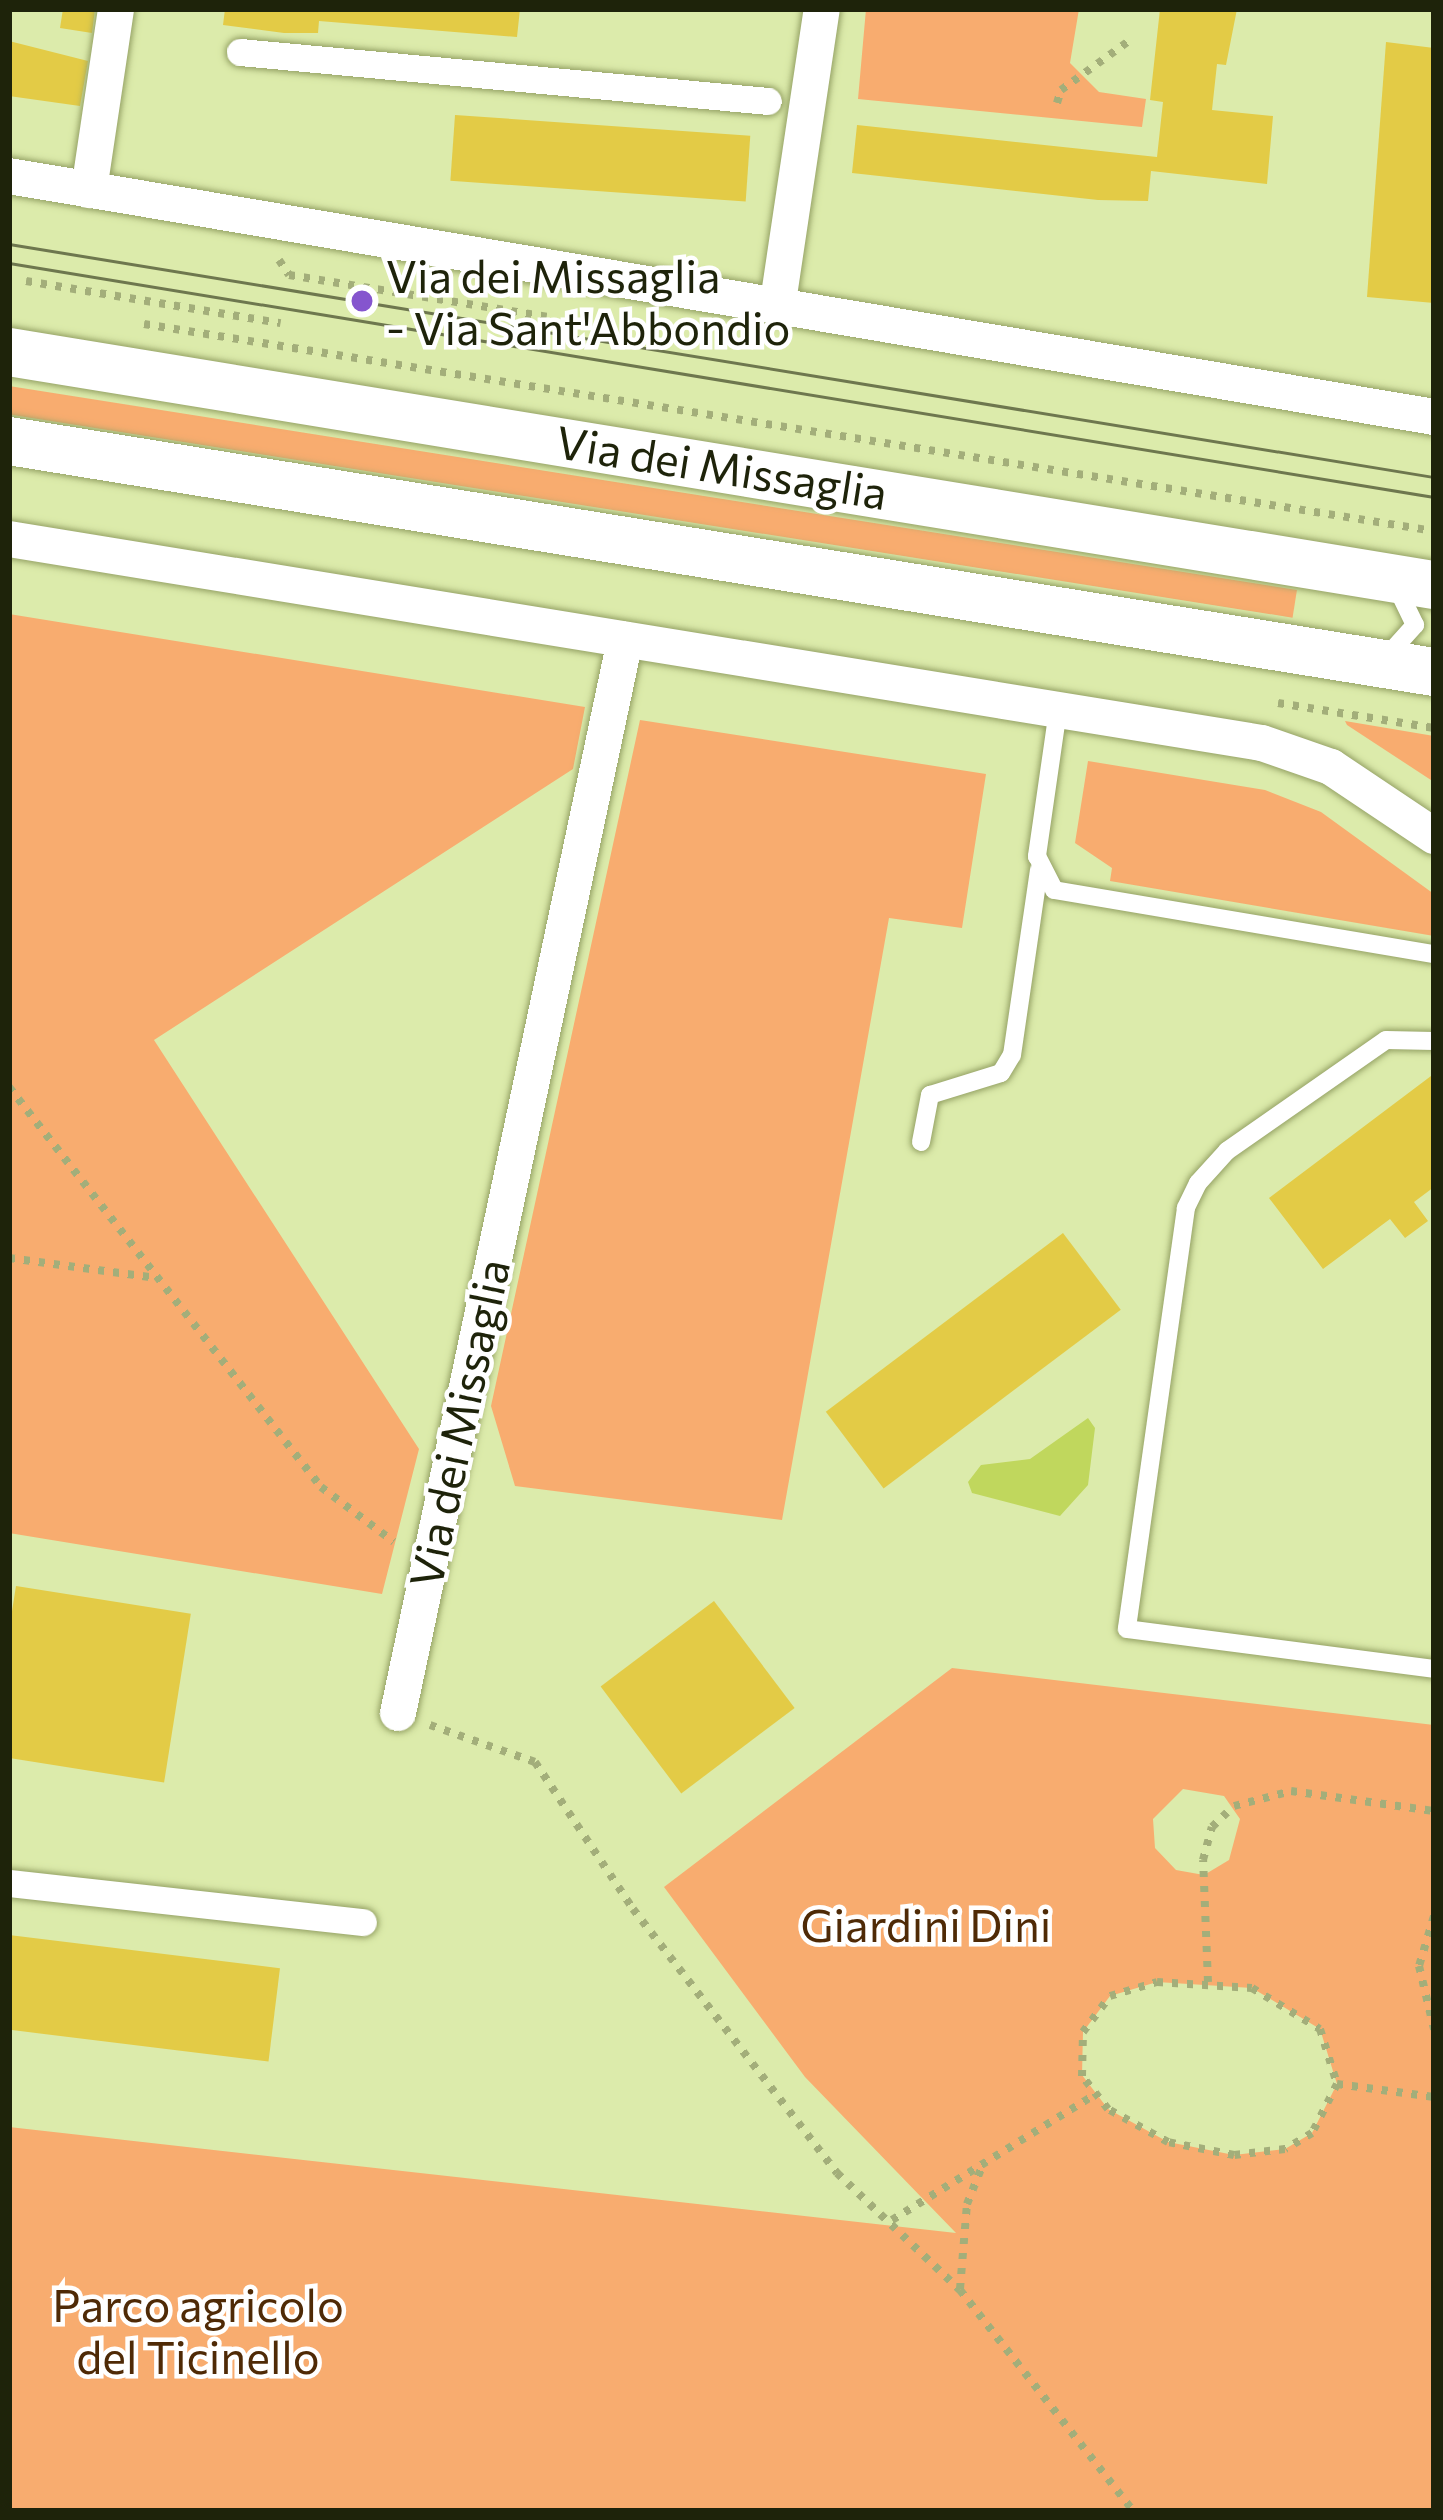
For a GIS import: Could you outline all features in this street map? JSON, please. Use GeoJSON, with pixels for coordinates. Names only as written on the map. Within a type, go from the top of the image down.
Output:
{"type":"FeatureCollection","features":[{"type":"Feature","properties":{"kind":"main road","name":"Via dei Missaglia"},"geometry":{"type":"LineString","coordinates":[[9,352],[1434,585]]}},
{"type":"Feature","properties":{"kind":"main road","name":"Via dei Missaglia"},"geometry":{"type":"LineString","coordinates":[[9,441],[1434,672]]}},
{"type":"Feature","properties":{"kind":"street"},"geometry":{"type":"LineString","coordinates":[[89,190],[116,9]]}},
{"type":"Feature","properties":{"kind":"street"},"geometry":{"type":"LineString","coordinates":[[778,302],[822,9]]}},
{"type":"Feature","properties":{"kind":"street"},"geometry":{"type":"LineString","coordinates":[[240,52],[768,101]]}},
{"type":"Feature","properties":{"kind":"street"},"geometry":{"type":"LineString","coordinates":[[9,176],[778,302],[1434,417]]}},
{"type":"Feature","properties":{"kind":"street"},"geometry":{"type":"LineString","coordinates":[[9,539],[1058,710],[1300,754],[1434,836]]}},
{"type":"Feature","properties":{"kind":"street","name":"Via dei Missaglia"},"geometry":{"type":"LineString","coordinates":[[398,1713],[626,640]]}},
{"type":"Feature","properties":{"kind":"street"},"geometry":{"type":"LineString","coordinates":[[9,1883],[363,1922]]}},
{"type":"Feature","properties":{"kind":"lane"},"geometry":{"type":"LineString","coordinates":[[1365,660],[1397,651],[1415,625],[1410,603],[1379,576]]}},
{"type":"Feature","properties":{"kind":"lane"},"geometry":{"type":"LineString","coordinates":[[921,1142],[930,1094],[1001,1073],[1012,1055],[1040,870],[1037,838],[1058,710]]}},
{"type":"Feature","properties":{"kind":"lane"},"geometry":{"type":"LineString","coordinates":[[1040,870],[1066,897],[1434,954]]}},
{"type":"Feature","properties":{"kind":"lane"},"geometry":{"type":"LineString","coordinates":[[1434,1041],[1386,1040],[1227,1151],[1198,1183],[1186,1208],[1127,1629],[1434,1669]]}},
{"type":"Feature","properties":{"kind":"path"},"geometry":{"type":"LineString","coordinates":[[1057,103],[1061,90],[1130,41]]}},
{"type":"Feature","properties":{"kind":"path"},"geometry":{"type":"LineString","coordinates":[[284,265],[289,275],[547,317]]}},
{"type":"Feature","properties":{"kind":"path"},"geometry":{"type":"LineString","coordinates":[[26,281],[281,323]]}},
{"type":"Feature","properties":{"kind":"path"},"geometry":{"type":"LineString","coordinates":[[126,321],[1434,531]]}},
{"type":"Feature","properties":{"kind":"path"},"geometry":{"type":"LineString","coordinates":[[1301,707],[1434,728]]}},
{"type":"Feature","properties":{"kind":"path"},"geometry":{"type":"LineString","coordinates":[[9,1087],[321,1487],[429,1559]]}},
{"type":"Feature","properties":{"kind":"path"},"geometry":{"type":"LineString","coordinates":[[9,1258],[158,1279]]}},
{"type":"Feature","properties":{"kind":"path"},"geometry":{"type":"LineString","coordinates":[[398,1713],[535,1762],[633,1909],[837,2173],[892,2220],[960,2290],[1133,2511]]}},
{"type":"Feature","properties":{"kind":"path"},"geometry":{"type":"LineString","coordinates":[[1208,1982],[1203,1860],[1212,1828],[1234,1806],[1291,1791],[1434,1811]]}},
{"type":"Feature","properties":{"kind":"path"},"geometry":{"type":"LineString","coordinates":[[1434,1916],[1419,1966],[1434,2029]]}},
{"type":"Feature","properties":{"kind":"path"},"geometry":{"type":"LineString","coordinates":[[1208,1982],[1270,1994],[1304,2014],[1330,2044],[1337,2084],[1312,2133],[1261,2155],[1168,2142],[1094,2095],[1079,2054],[1092,2010],[1137,1985],[1208,1982]]}},
{"type":"Feature","properties":{"kind":"path"},"geometry":{"type":"LineString","coordinates":[[1337,2084],[1434,2097]]}},
{"type":"Feature","properties":{"kind":"path"},"geometry":{"type":"LineString","coordinates":[[892,2220],[1094,2095]]}},
{"type":"Feature","properties":{"kind":"path"},"geometry":{"type":"LineString","coordinates":[[960,2290],[967,2204],[984,2163]]}},
{"type":"Feature","properties":{"kind":"green space"},"geometry":{"type":"Polygon","coordinates":[[[866,9],[1079,9],[1070,63],[1099,92],[1146,99],[1142,127],[858,99],[866,9]]]}},
{"type":"Feature","properties":{"kind":"green space"},"geometry":{"type":"Polygon","coordinates":[[[9,386],[1297,590],[1293,618],[9,414],[9,386]]]}},
{"type":"Feature","properties":{"kind":"green space"},"geometry":{"type":"Polygon","coordinates":[[[9,614],[585,707],[573,769],[154,1040],[419,1449],[382,1594],[9,1533],[9,614]]]}},
{"type":"Feature","properties":{"kind":"green space"},"geometry":{"type":"Polygon","coordinates":[[[640,720],[986,774],[962,928],[889,918],[782,1520],[515,1486],[491,1406],[640,720]]]}},
{"type":"Feature","properties":{"kind":"green space"},"geometry":{"type":"Polygon","coordinates":[[[1345,721],[1434,736],[1434,782],[1347,725],[1345,721]]]}},
{"type":"Feature","properties":{"kind":"green space"},"geometry":{"type":"Polygon","coordinates":[[[1088,761],[1265,790],[1321,812],[1434,894],[1434,936],[1110,881],[1112,868],[1075,843],[1088,761]]]}},
{"type":"Feature","properties":{"kind":"green space"},"geometry":{"type":"Polygon","coordinates":[[[952,1668],[1434,1725],[1434,2511],[9,2511],[9,2127],[956,2233],[805,2077],[664,1887],[952,1668]],[[1183,1789],[1153,1819],[1155,1848],[1176,1870],[1204,1875],[1229,1860],[1240,1819],[1224,1796],[1183,1789]],[[1157,1982],[1110,1996],[1083,2032],[1082,2075],[1108,2109],[1168,2142],[1234,2155],[1285,2149],[1312,2133],[1337,2084],[1320,2029],[1252,1988],[1157,1982]]]}},
{"type":"Feature","properties":{"kind":"shaded area"},"geometry":{"type":"Polygon","coordinates":[[[1088,1418],[1095,1428],[1088,1485],[1060,1516],[972,1493],[968,1482],[981,1465],[1030,1459],[1088,1418]]]}},
{"type":"Feature","properties":{"kind":"building"},"geometry":{"type":"Polygon","coordinates":[[[63,9],[95,9],[92,33],[60,28],[63,9]]]}},
{"type":"Feature","properties":{"kind":"building"},"geometry":{"type":"Polygon","coordinates":[[[225,9],[520,9],[517,37],[319,21],[318,33],[284,33],[223,25],[225,9]]]}},
{"type":"Feature","properties":{"kind":"building"},"geometry":{"type":"Polygon","coordinates":[[[1160,9],[1237,9],[1226,65],[1217,64],[1212,110],[1273,116],[1267,184],[1151,171],[1148,201],[1098,200],[852,173],[857,125],[1157,157],[1163,102],[1150,100],[1160,9]]]}},
{"type":"Feature","properties":{"kind":"building"},"geometry":{"type":"Polygon","coordinates":[[[9,41],[88,61],[80,106],[9,96],[9,41]]]}},
{"type":"Feature","properties":{"kind":"building"},"geometry":{"type":"Polygon","coordinates":[[[1386,42],[1434,48],[1434,303],[1367,297],[1386,42]]]}},
{"type":"Feature","properties":{"kind":"building"},"geometry":{"type":"Polygon","coordinates":[[[455,115],[750,136],[746,201],[450,181],[455,115]]]}},
{"type":"Feature","properties":{"kind":"building"},"geometry":{"type":"Polygon","coordinates":[[[1431,1076],[1434,1187],[1414,1202],[1428,1221],[1405,1238],[1390,1219],[1323,1269],[1269,1198],[1431,1076]]]}},
{"type":"Feature","properties":{"kind":"building"},"geometry":{"type":"Polygon","coordinates":[[[1063,1233],[1121,1310],[884,1488],[826,1412],[1063,1233]]]}},
{"type":"Feature","properties":{"kind":"building"},"geometry":{"type":"Polygon","coordinates":[[[16,1586],[191,1614],[164,1783],[9,1758],[9,1630],[16,1586]]]}},
{"type":"Feature","properties":{"kind":"building"},"geometry":{"type":"Polygon","coordinates":[[[714,1601],[795,1708],[681,1793],[601,1686],[714,1601]]]}},
{"type":"Feature","properties":{"kind":"building"},"geometry":{"type":"Polygon","coordinates":[[[9,1935],[280,1968],[269,2062],[9,2030],[9,1935]]]}},
{"type":"Feature","properties":{"kind":"tram line"},"geometry":{"type":"LineString","coordinates":[[9,244],[1434,477]]}},
{"type":"Feature","properties":{"kind":"tram line"},"geometry":{"type":"LineString","coordinates":[[9,263],[1434,497]]}},
{"type":"Feature","properties":{"kind":"place","name":"Via dei Missaglia - Via Sant'Abbondio"},"geometry":{"type":"Point","coordinates":[362,301]}},
{"type":"Feature","properties":{"kind":"park label","name":"Giardini Dini"},"geometry":{"type":"Point","coordinates":[926,1924]}},
{"type":"Feature","properties":{"kind":"park label","name":"Parco agricolo del Ticinello"},"geometry":{"type":"Point","coordinates":[198,2330]}}]}
